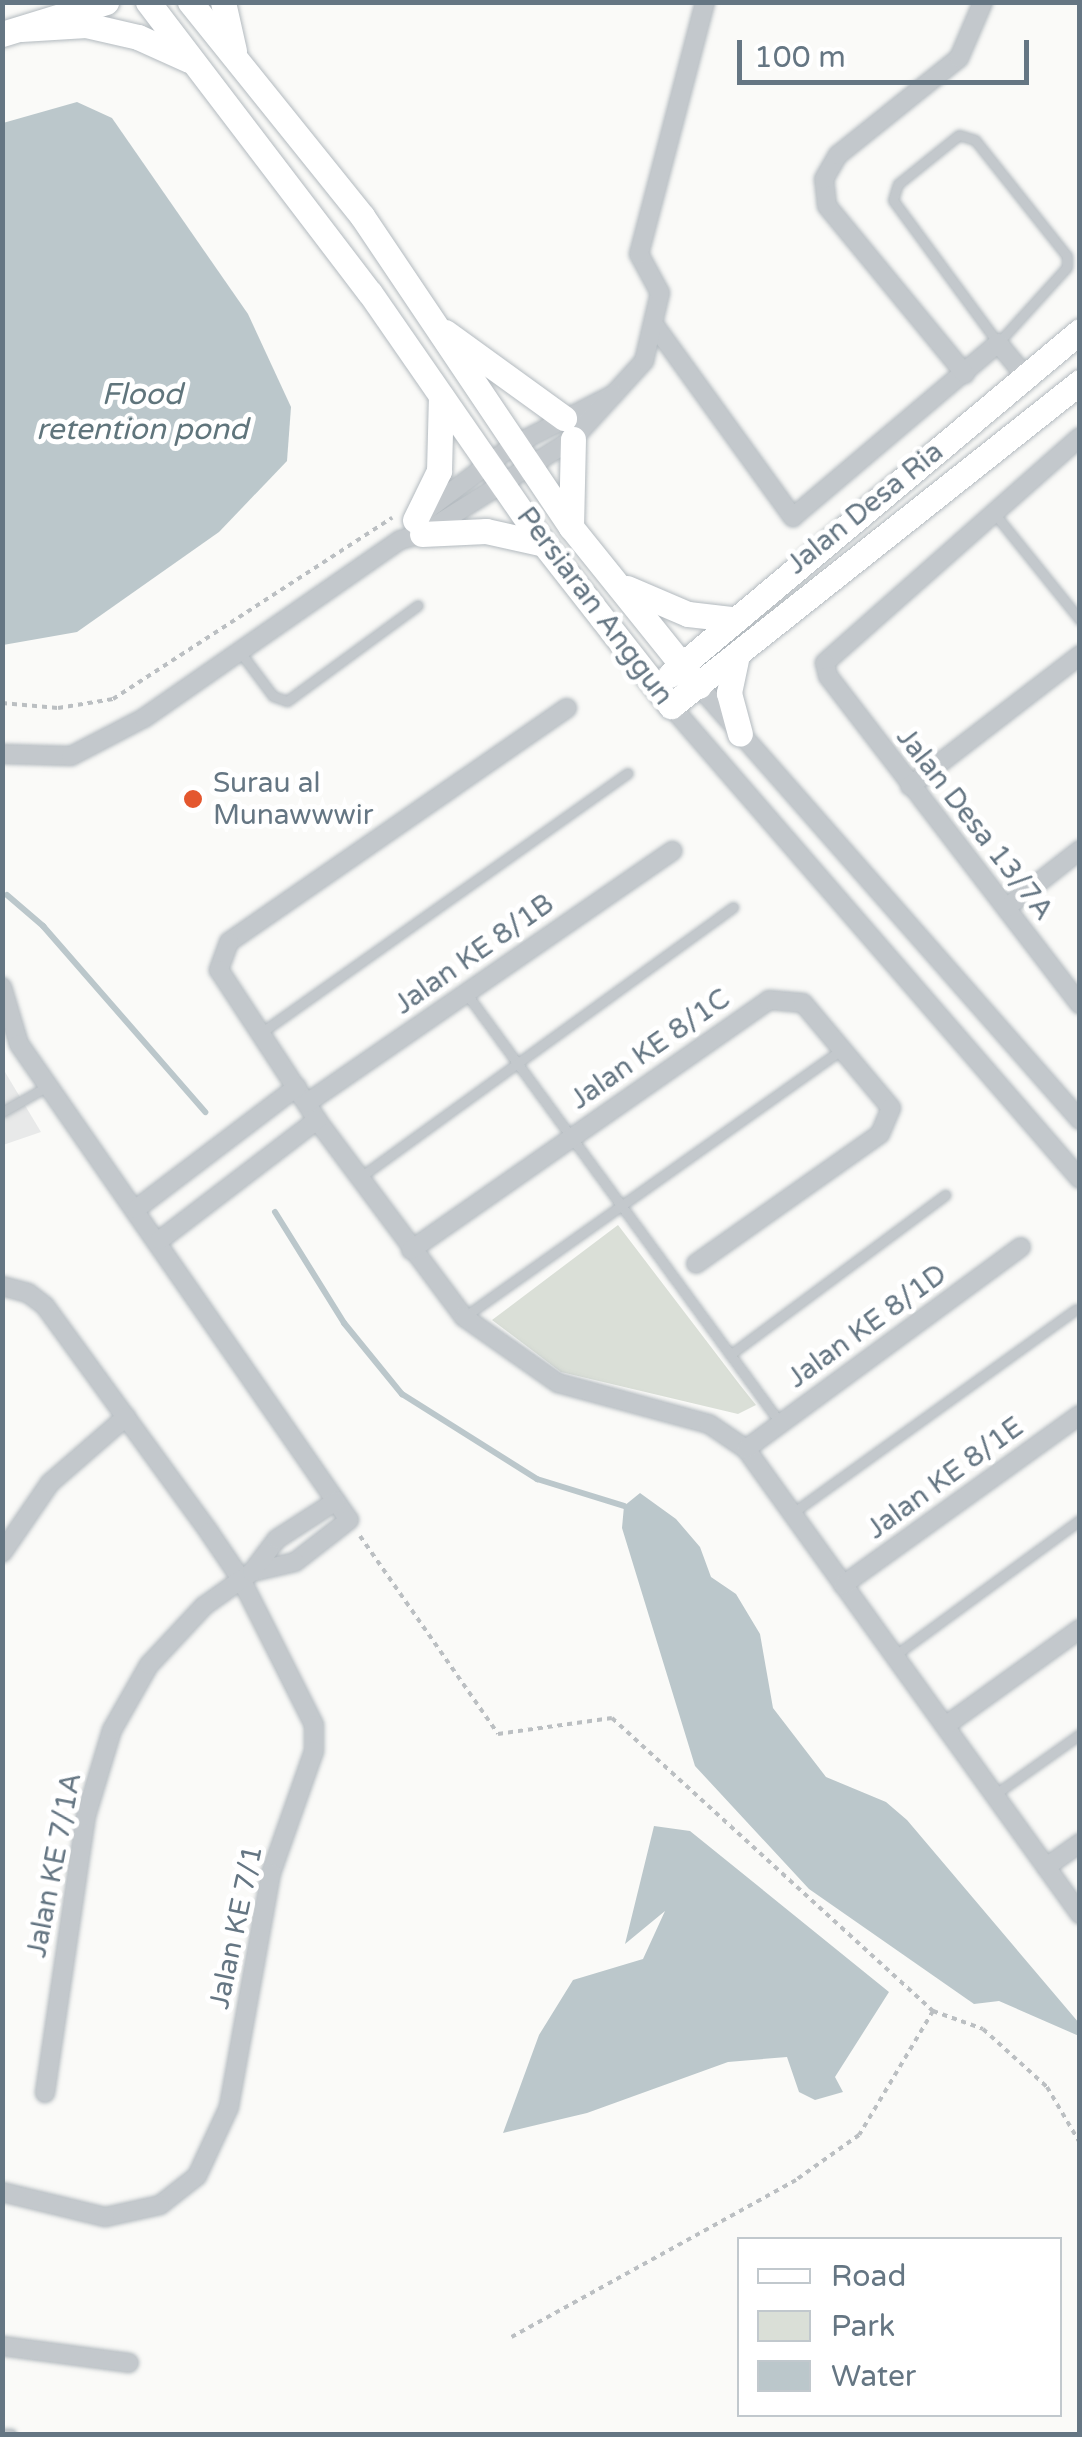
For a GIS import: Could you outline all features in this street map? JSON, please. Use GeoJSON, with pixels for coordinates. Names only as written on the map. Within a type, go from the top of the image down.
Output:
{"type":"FeatureCollection","features":[{"type":"Feature","properties":{"kind":"main road"},"geometry":{"type":"LineString","coordinates":[[12,31],[106,2]]}},
{"type":"Feature","properties":{"kind":"main road","name":"Persiaran Anggun"},"geometry":{"type":"LineString","coordinates":[[148,2],[441,395],[544,544],[663,698]]}},
{"type":"Feature","properties":{"kind":"main road","name":"Persiaran Anggun"},"geometry":{"type":"LineString","coordinates":[[190,2],[362,216],[571,527],[627,588],[680,666],[700,686]]}},
{"type":"Feature","properties":{"kind":"main road"},"geometry":{"type":"LineString","coordinates":[[223,2],[236,56]]}},
{"type":"Feature","properties":{"kind":"main road"},"geometry":{"type":"LineString","coordinates":[[12,31],[86,25],[138,38],[194,62]]}},
{"type":"Feature","properties":{"kind":"main road"},"geometry":{"type":"LineString","coordinates":[[429,320],[568,429],[571,527]]}},
{"type":"Feature","properties":{"kind":"main road","name":"Jalan Desa Ria"},"geometry":{"type":"LineString","coordinates":[[663,698],[680,666],[730,619],[1080,332]]}},
{"type":"Feature","properties":{"kind":"main road","name":"Jalan Desa Ria"},"geometry":{"type":"LineString","coordinates":[[663,698],[700,686],[1080,382]]}},
{"type":"Feature","properties":{"kind":"main road"},"geometry":{"type":"LineString","coordinates":[[441,395],[439,471],[410,525],[486,531],[544,544]]}},
{"type":"Feature","properties":{"kind":"main road"},"geometry":{"type":"LineString","coordinates":[[627,588],[688,614],[730,619]]}},
{"type":"Feature","properties":{"kind":"main road"},"geometry":{"type":"LineString","coordinates":[[738,656],[729,694],[740,734]]}},
{"type":"Feature","properties":{"kind":"street"},"geometry":{"type":"LineString","coordinates":[[2,774],[4,754],[71,756],[144,718],[410,525],[568,429],[634,378],[655,326],[660,293],[639,254],[705,2]]}},
{"type":"Feature","properties":{"kind":"street"},"geometry":{"type":"LineString","coordinates":[[965,374],[827,206],[824,179],[838,155],[959,58],[983,2]]}},
{"type":"Feature","properties":{"kind":"street"},"geometry":{"type":"LineString","coordinates":[[655,326],[793,517],[998,344],[1025,376]]}},
{"type":"Feature","properties":{"kind":"street"},"geometry":{"type":"LineString","coordinates":[[991,509],[1080,437]]}},
{"type":"Feature","properties":{"kind":"street","name":"Jalan Desa 13/7A"},"geometry":{"type":"LineString","coordinates":[[991,509],[830,652],[828,676],[1080,1004]]}},
{"type":"Feature","properties":{"kind":"street"},"geometry":{"type":"LineString","coordinates":[[910,786],[1080,654]]}},
{"type":"Feature","properties":{"kind":"street","name":"Persiaran Anggun"},"geometry":{"type":"LineString","coordinates":[[700,686],[1080,1120]]}},
{"type":"Feature","properties":{"kind":"street","name":"Persiaran Anggun"},"geometry":{"type":"LineString","coordinates":[[663,698],[1080,1178]]}},
{"type":"Feature","properties":{"kind":"street"},"geometry":{"type":"LineString","coordinates":[[567,708],[229,942],[219,970],[359,1178],[464,1317],[558,1383],[710,1424],[746,1448],[1080,1914]]}},
{"type":"Feature","properties":{"kind":"street","name":"Jalan KE 8/1B"},"geometry":{"type":"LineString","coordinates":[[307,1103],[672,850]]}},
{"type":"Feature","properties":{"kind":"street"},"geometry":{"type":"LineString","coordinates":[[1006,908],[1080,850]]}},
{"type":"Feature","properties":{"kind":"street"},"geometry":{"type":"LineString","coordinates":[[2,987],[18,1044],[160,1240],[349,1520],[294,1562],[246,1575]]}},
{"type":"Feature","properties":{"kind":"street","name":"Jalan KE 8/1C"},"geometry":{"type":"LineString","coordinates":[[412,1250],[769,1000],[803,1003],[891,1108],[880,1134],[696,1264]]}},
{"type":"Feature","properties":{"kind":"street"},"geometry":{"type":"LineString","coordinates":[[136,1208],[246,1126],[307,1103]]}},
{"type":"Feature","properties":{"kind":"street"},"geometry":{"type":"LineString","coordinates":[[160,1240],[269,1155],[307,1103]]}},
{"type":"Feature","properties":{"kind":"street","name":"Jalan KE 8/1D"},"geometry":{"type":"LineString","coordinates":[[746,1448],[1021,1247]]}},
{"type":"Feature","properties":{"kind":"street","name":"Jalan KE 7/1"},"geometry":{"type":"LineString","coordinates":[[2,1286],[28,1292],[45,1306],[246,1575],[314,1725],[314,1751],[271,1872],[229,2107],[198,2176],[160,2206],[106,2218],[2,2192]]}},
{"type":"Feature","properties":{"kind":"street","name":"Jalan KE 8/1E"},"geometry":{"type":"LineString","coordinates":[[843,1586],[1080,1414]]}},
{"type":"Feature","properties":{"kind":"street"},"geometry":{"type":"LineString","coordinates":[[2,1553],[50,1483],[126,1417]]}},
{"type":"Feature","properties":{"kind":"street"},"geometry":{"type":"LineString","coordinates":[[246,1575],[277,1540],[336,1501]]}},
{"type":"Feature","properties":{"kind":"street","name":"Jalan KE 7/1A"},"geometry":{"type":"LineString","coordinates":[[45,2092],[86,1816],[112,1730],[149,1664],[204,1606],[246,1575]]}},
{"type":"Feature","properties":{"kind":"street"},"geometry":{"type":"LineString","coordinates":[[945,1726],[1080,1629]]}},
{"type":"Feature","properties":{"kind":"street"},"geometry":{"type":"LineString","coordinates":[[1046,1867],[1080,1843]]}},
{"type":"Feature","properties":{"kind":"street"},"geometry":{"type":"LineString","coordinates":[[2,2346],[129,2363]]}},
{"type":"Feature","properties":{"kind":"lane"},"geometry":{"type":"LineString","coordinates":[[960,135],[975,140],[1068,256],[1066,267],[998,344],[892,200],[898,184],[960,135]]}},
{"type":"Feature","properties":{"kind":"lane"},"geometry":{"type":"LineString","coordinates":[[991,509],[1080,620]]}},
{"type":"Feature","properties":{"kind":"lane"},"geometry":{"type":"LineString","coordinates":[[240,652],[273,696],[287,700],[418,605]]}},
{"type":"Feature","properties":{"kind":"lane"},"geometry":{"type":"LineString","coordinates":[[262,1032],[628,772]]}},
{"type":"Feature","properties":{"kind":"lane"},"geometry":{"type":"LineString","coordinates":[[359,1178],[733,907]]}},
{"type":"Feature","properties":{"kind":"lane"},"geometry":{"type":"LineString","coordinates":[[466,993],[516,1064],[628,1206],[781,1424]]}},
{"type":"Feature","properties":{"kind":"lane"},"geometry":{"type":"LineString","coordinates":[[464,1317],[628,1206],[842,1050]]}},
{"type":"Feature","properties":{"kind":"lane"},"geometry":{"type":"LineString","coordinates":[[2,1112],[48,1086]]}},
{"type":"Feature","properties":{"kind":"lane"},"geometry":{"type":"LineString","coordinates":[[731,1354],[945,1195]]}},
{"type":"Feature","properties":{"kind":"lane"},"geometry":{"type":"LineString","coordinates":[[791,1514],[1076,1309]]}},
{"type":"Feature","properties":{"kind":"lane"},"geometry":{"type":"LineString","coordinates":[[894,1656],[1080,1520]]}},
{"type":"Feature","properties":{"kind":"lane"},"geometry":{"type":"LineString","coordinates":[[994,1796],[1080,1734]]}},
{"type":"Feature","properties":{"kind":"lane"},"geometry":{"type":"LineString","coordinates":[[2,2434],[11,2434]]}},
{"type":"Feature","properties":{"kind":"path"},"geometry":{"type":"LineString","coordinates":[[2,703],[58,708],[113,699],[382,528],[410,525]]}},
{"type":"Feature","properties":{"kind":"path"},"geometry":{"type":"LineString","coordinates":[[349,1520],[498,1734],[612,1718],[933,2011],[984,2030],[1022,2064],[1047,2087],[1080,2143]]}},
{"type":"Feature","properties":{"kind":"path"},"geometry":{"type":"LineString","coordinates":[[512,2337],[796,2180],[859,2134],[933,2011]]}},
{"type":"Feature","properties":{"kind":"shaded area"},"geometry":{"type":"Polygon","coordinates":[[[2,1067],[41,1132],[3,1145],[2,1145],[2,1067]]]}},
{"type":"Feature","properties":{"kind":"green space"},"geometry":{"type":"Polygon","coordinates":[[[618,1225],[756,1405],[738,1414],[561,1372],[492,1320],[618,1225]]]}},
{"type":"Feature","properties":{"kind":"water","name":"Flood retention pond"},"geometry":{"type":"Polygon","coordinates":[[[77,102],[112,118],[248,314],[291,407],[287,461],[219,532],[77,632],[3,645],[3,123],[77,102]]]}},
{"type":"Feature","properties":{"kind":"water"},"geometry":{"type":"Polygon","coordinates":[[[640,1493],[676,1519],[700,1547],[711,1577],[736,1594],[760,1634],[773,1708],[826,1777],[886,1802],[907,1820],[1079,2023],[1079,2036],[999,2001],[974,2004],[809,1889],[695,1766],[622,1528],[624,1506],[640,1493]]]}},
{"type":"Feature","properties":{"kind":"water"},"geometry":{"type":"Polygon","coordinates":[[[654,1826],[690,1831],[889,1992],[835,2077],[843,2092],[815,2100],[799,2092],[787,2057],[728,2062],[587,2113],[503,2133],[539,2035],[573,1980],[643,1959],[665,1911],[625,1944],[654,1826]]]}},
{"type":"Feature","properties":{"kind":"waterway"},"geometry":{"type":"LineString","coordinates":[[7,895],[43,926],[205,1112]]}},
{"type":"Feature","properties":{"kind":"waterway"},"geometry":{"type":"LineString","coordinates":[[275,1212],[344,1323],[402,1394],[537,1479],[624,1506]]}},
{"type":"Feature","properties":{"kind":"place","name":"Surau al Munawwwir"},"geometry":{"type":"Point","coordinates":[193,799]}}]}
